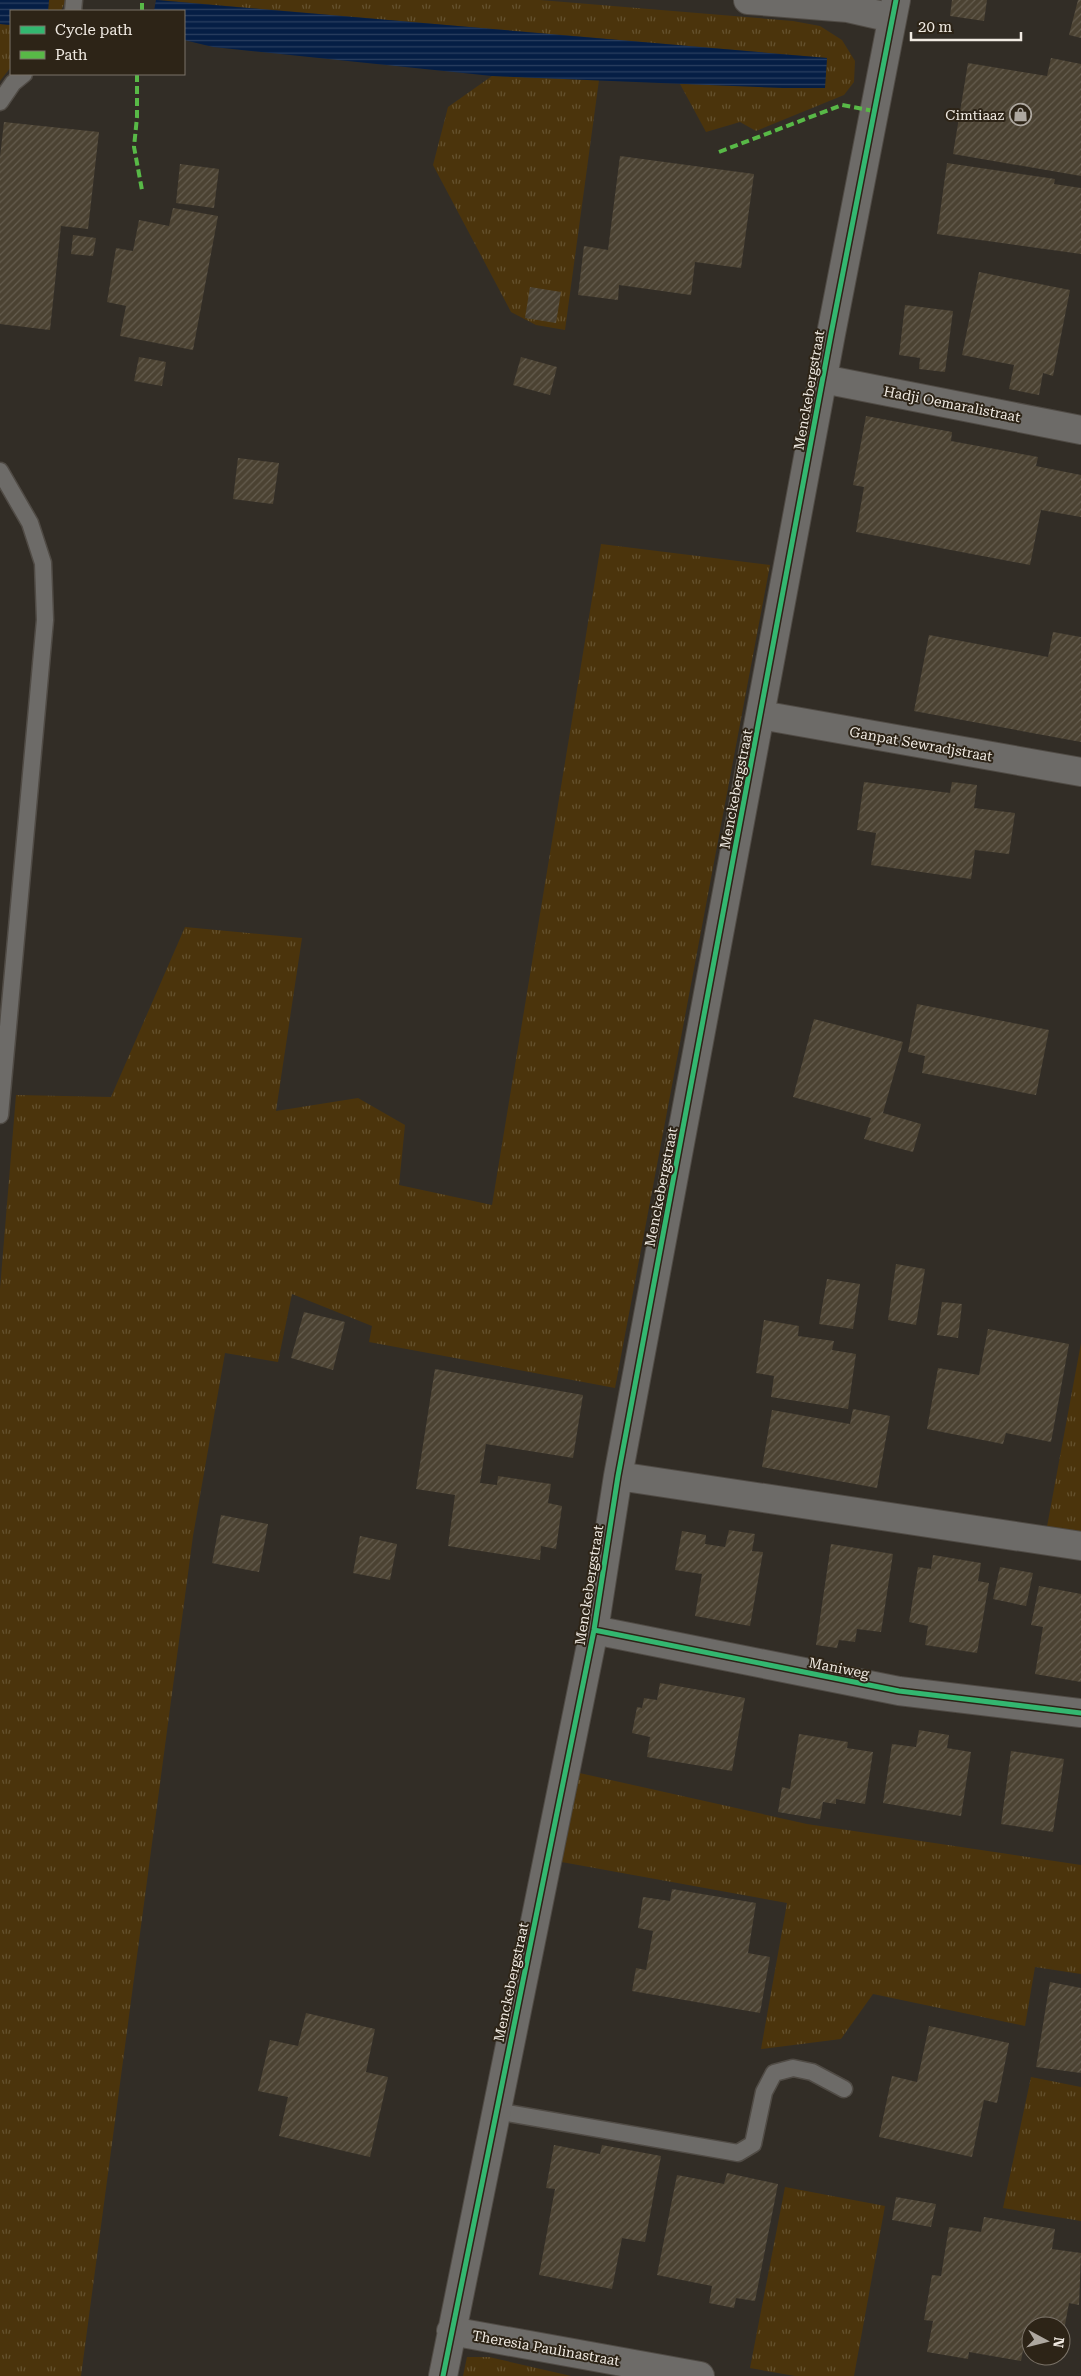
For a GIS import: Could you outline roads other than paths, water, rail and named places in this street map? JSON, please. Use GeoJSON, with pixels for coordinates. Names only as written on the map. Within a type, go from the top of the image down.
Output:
{"type":"FeatureCollection","features":[{"type":"Feature","properties":{"kind":"street"},"geometry":{"type":"LineString","coordinates":[[748,0],[848,8],[894,9]]}},
{"type":"Feature","properties":{"kind":"street","name":"Menckebergstraat"},"geometry":{"type":"LineString","coordinates":[[443,2376],[594,1630],[618,1476],[894,9]]}},
{"type":"Feature","properties":{"kind":"street","name":"Hadji Oemaralistraat"},"geometry":{"type":"LineString","coordinates":[[823,379],[1081,430]]}},
{"type":"Feature","properties":{"kind":"street","name":"Ganpat Sewradjstraat"},"geometry":{"type":"LineString","coordinates":[[761,716],[1081,772]]}},
{"type":"Feature","properties":{"kind":"street"},"geometry":{"type":"LineString","coordinates":[[618,1476],[1081,1546]]}},
{"type":"Feature","properties":{"kind":"street","name":"Maniweg"},"geometry":{"type":"LineString","coordinates":[[594,1630],[899,1691],[1081,1713]]}},
{"type":"Feature","properties":{"kind":"street","name":"Theresia Paulinastraat"},"geometry":{"type":"LineString","coordinates":[[451,2331],[700,2376]]}},
{"type":"Feature","properties":{"kind":"lane"},"geometry":{"type":"LineString","coordinates":[[0,102],[13,83],[23,75]]}},
{"type":"Feature","properties":{"kind":"lane"},"geometry":{"type":"LineString","coordinates":[[0,471],[30,523],[43,563],[45,620],[0,1115]]}},
{"type":"Feature","properties":{"kind":"lane"},"geometry":{"type":"LineString","coordinates":[[496,2111],[738,2153],[753,2144],[764,2092],[774,2073],[793,2068],[812,2072],[844,2089]]}},
{"type":"Feature","properties":{"kind":"water"},"geometry":{"type":"Polygon","coordinates":[[[0,0],[49,0],[48,10],[10,10],[10,25],[0,24],[0,0]]]}},
{"type":"Feature","properties":{"kind":"water"},"geometry":{"type":"Polygon","coordinates":[[[156,0],[827,58],[825,88],[783,88],[492,76],[213,47],[185,40],[185,10],[154,10],[156,0]]]}},
{"type":"Feature","properties":{"kind":"place","name":"Cimtiaaz"},"geometry":{"type":"Point","coordinates":[1020,115]}}]}
